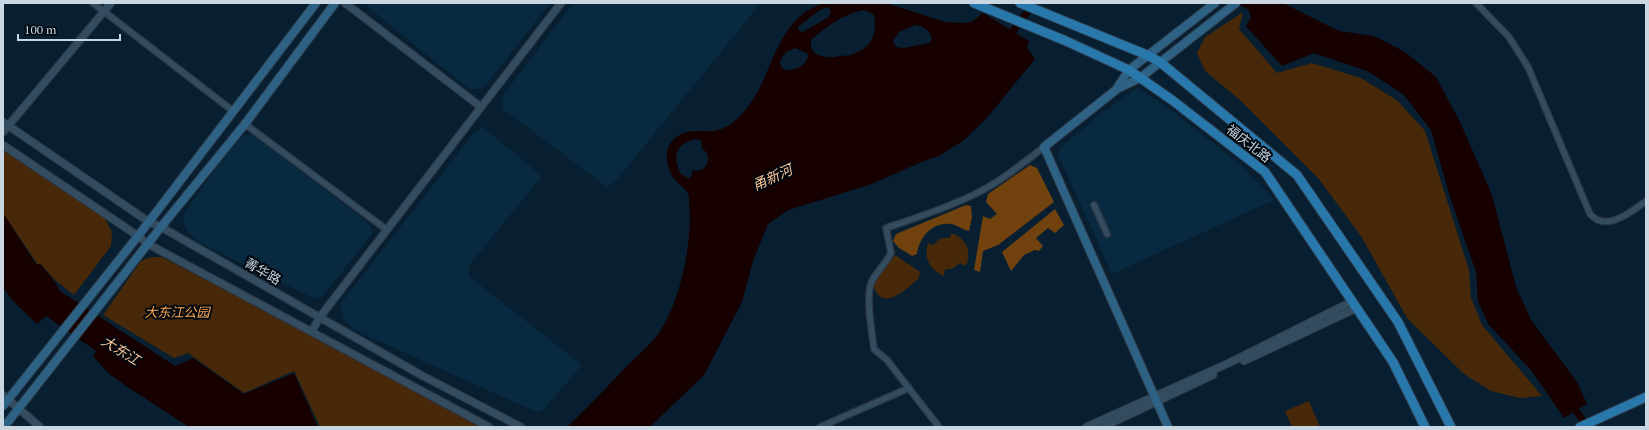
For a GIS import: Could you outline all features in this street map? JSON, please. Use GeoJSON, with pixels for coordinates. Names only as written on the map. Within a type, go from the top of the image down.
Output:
{"type":"FeatureCollection","features":[{"type":"Feature","properties":{"kind":"main road"},"geometry":{"type":"LineString","coordinates":[[3,406],[6,397],[61,333],[138,236],[316,3]]}},
{"type":"Feature","properties":{"kind":"main road"},"geometry":{"type":"LineString","coordinates":[[4,427],[244,124],[335,3]]}},
{"type":"Feature","properties":{"kind":"main road","name":"福庆北路"},"geometry":{"type":"LineString","coordinates":[[974,3],[1066,41],[1129,70],[1172,100],[1265,172],[1393,362],[1425,427]]}},
{"type":"Feature","properties":{"kind":"main road","name":"福庆北路"},"geometry":{"type":"LineString","coordinates":[[1020,3],[1147,55],[1160,62],[1297,175],[1398,322],[1451,427]]}},
{"type":"Feature","properties":{"kind":"main road"},"geometry":{"type":"LineString","coordinates":[[1117,89],[1129,70],[1215,3]]}},
{"type":"Feature","properties":{"kind":"main road"},"geometry":{"type":"LineString","coordinates":[[1168,427],[1044,147],[1117,89],[1140,78],[1233,5]]}},
{"type":"Feature","properties":{"kind":"main road"},"geometry":{"type":"LineString","coordinates":[[1580,427],[1646,397]]}},
{"type":"Feature","properties":{"kind":"street"},"geometry":{"type":"LineString","coordinates":[[93,3],[233,111]]}},
{"type":"Feature","properties":{"kind":"street"},"geometry":{"type":"LineString","coordinates":[[3,132],[6,124],[111,3]]}},
{"type":"Feature","properties":{"kind":"street"},"geometry":{"type":"LineString","coordinates":[[345,3],[481,107]]}},
{"type":"Feature","properties":{"kind":"street"},"geometry":{"type":"LineString","coordinates":[[312,331],[320,317],[561,3]]}},
{"type":"Feature","properties":{"kind":"street"},"geometry":{"type":"LineString","coordinates":[[1476,3],[1509,37],[1528,67],[1590,214],[1597,220],[1606,222],[1617,219],[1646,200]]}},
{"type":"Feature","properties":{"kind":"street","name":"菁华路"},"geometry":{"type":"LineString","coordinates":[[6,124],[149,222],[161,227],[421,375],[520,427]]}},
{"type":"Feature","properties":{"kind":"street"},"geometry":{"type":"LineString","coordinates":[[244,124],[387,230]]}},
{"type":"Feature","properties":{"kind":"street"},"geometry":{"type":"LineString","coordinates":[[3,145],[148,244],[489,427]]}},
{"type":"Feature","properties":{"kind":"street"},"geometry":{"type":"LineString","coordinates":[[939,427],[887,360],[874,349],[868,291],[872,280],[891,253],[886,228],[924,216],[976,194],[1005,177],[1044,147]]}},
{"type":"Feature","properties":{"kind":"street"},"geometry":{"type":"LineString","coordinates":[[1094,205],[1107,234]]}},
{"type":"Feature","properties":{"kind":"street"},"geometry":{"type":"LineString","coordinates":[[1103,427],[1155,399],[1231,362],[1355,305]]}},
{"type":"Feature","properties":{"kind":"street"},"geometry":{"type":"LineString","coordinates":[[820,427],[909,388]]}},
{"type":"Feature","properties":{"kind":"street"},"geometry":{"type":"LineString","coordinates":[[6,397],[40,427]]}},
{"type":"Feature","properties":{"kind":"street"},"geometry":{"type":"LineString","coordinates":[[1086,427],[1155,399]]}},
{"type":"Feature","properties":{"kind":"shaded area"},"geometry":{"type":"Polygon","coordinates":[[[363,3],[550,3],[486,85],[479,89],[469,89],[363,3]]]}},
{"type":"Feature","properties":{"kind":"shaded area"},"geometry":{"type":"Polygon","coordinates":[[[573,3],[761,3],[614,183],[607,187],[503,109],[502,97],[573,3]]]}},
{"type":"Feature","properties":{"kind":"shaded area"},"geometry":{"type":"Polygon","coordinates":[[[1137,88],[1171,110],[1245,169],[1274,200],[1112,274],[1058,155],[1059,149],[1102,113],[1137,88]]]}},
{"type":"Feature","properties":{"kind":"shaded area"},"geometry":{"type":"Polygon","coordinates":[[[483,127],[542,176],[468,267],[470,277],[582,365],[544,409],[537,412],[354,330],[343,318],[341,303],[474,133],[483,127]]]}},
{"type":"Feature","properties":{"kind":"shaded area"},"geometry":{"type":"Polygon","coordinates":[[[245,135],[254,135],[370,225],[373,233],[320,299],[311,297],[198,242],[185,227],[183,215],[235,141],[245,135]]]}},
{"type":"Feature","properties":{"kind":"shaded area"},"geometry":{"type":"Polygon","coordinates":[[[1030,165],[1037,168],[1054,202],[998,245],[983,251],[980,272],[974,270],[983,216],[990,219],[997,214],[986,202],[988,194],[1030,165]]]}},
{"type":"Feature","properties":{"kind":"shaded area"},"geometry":{"type":"Polygon","coordinates":[[[966,205],[971,206],[972,217],[969,231],[951,224],[938,225],[924,236],[918,248],[917,254],[912,256],[899,248],[893,241],[896,234],[966,205]]]}},
{"type":"Feature","properties":{"kind":"shaded area"},"geometry":{"type":"Polygon","coordinates":[[[1055,209],[1064,225],[1055,233],[1048,228],[1036,238],[1043,246],[1039,251],[1035,250],[1024,255],[1011,271],[1002,252],[1055,209]]]}},
{"type":"Feature","properties":{"kind":"green space"},"geometry":{"type":"Polygon","coordinates":[[[1243,12],[1239,29],[1277,73],[1312,63],[1361,78],[1398,101],[1425,131],[1469,270],[1471,298],[1482,325],[1542,396],[1520,398],[1491,391],[1464,374],[1407,318],[1361,236],[1318,178],[1241,101],[1205,71],[1197,53],[1205,37],[1243,12]]]}},
{"type":"Feature","properties":{"kind":"green space"},"geometry":{"type":"Polygon","coordinates":[[[3,149],[105,218],[112,232],[111,246],[74,295],[55,280],[40,263],[38,265],[3,213],[3,149]]]}},
{"type":"Feature","properties":{"kind":"green space"},"geometry":{"type":"Polygon","coordinates":[[[951,233],[961,239],[967,246],[968,261],[966,266],[960,263],[952,269],[945,269],[944,276],[931,267],[927,259],[927,249],[928,243],[933,245],[939,239],[951,237],[951,233]]]}},
{"type":"Feature","properties":{"kind":"green space"},"geometry":{"type":"Polygon","coordinates":[[[895,255],[920,272],[919,278],[894,297],[882,297],[877,293],[873,284],[895,255]]]}},
{"type":"Feature","properties":{"kind":"green space","name":"大东江公园"},"geometry":{"type":"Polygon","coordinates":[[[151,257],[162,257],[427,396],[480,427],[320,427],[294,371],[244,393],[188,353],[174,358],[103,315],[141,261],[151,257]]]}},
{"type":"Feature","properties":{"kind":"green space"},"geometry":{"type":"Polygon","coordinates":[[[1309,401],[1320,427],[1292,427],[1285,411],[1309,401]]]}},
{"type":"Feature","properties":{"kind":"water"},"geometry":{"type":"Polygon","coordinates":[[[823,3],[886,3],[945,22],[971,22],[983,13],[1029,41],[1027,48],[1035,59],[986,119],[964,140],[939,156],[869,185],[788,210],[768,224],[753,261],[742,302],[704,375],[650,427],[567,427],[653,341],[665,323],[672,307],[683,272],[687,253],[690,216],[688,194],[673,177],[668,165],[667,152],[669,145],[678,136],[687,132],[713,131],[721,129],[728,126],[738,118],[751,103],[784,36],[793,24],[806,12],[823,3]],[[826,7],[798,27],[799,31],[803,32],[829,17],[831,10],[826,7]],[[864,10],[836,21],[811,40],[813,52],[827,57],[848,56],[866,47],[873,36],[875,27],[873,14],[864,10]],[[918,25],[899,32],[893,41],[896,47],[903,48],[930,43],[932,38],[925,28],[918,25]],[[795,48],[786,52],[780,61],[780,64],[784,70],[792,70],[802,66],[808,57],[807,53],[795,48]],[[695,139],[683,144],[677,152],[676,157],[678,168],[681,174],[690,179],[693,170],[701,170],[706,166],[708,161],[707,155],[702,149],[701,140],[695,139]]]}},
{"type":"Feature","properties":{"kind":"water"},"geometry":{"type":"Polygon","coordinates":[[[1254,3],[1283,3],[1339,31],[1374,36],[1405,52],[1436,77],[1460,122],[1492,195],[1516,287],[1531,320],[1577,382],[1587,404],[1564,418],[1531,370],[1489,325],[1478,302],[1476,272],[1450,197],[1431,130],[1403,94],[1367,71],[1314,53],[1282,66],[1246,26],[1251,17],[1248,8],[1254,3]]]}},
{"type":"Feature","properties":{"kind":"water","name":"大东江"},"geometry":{"type":"Polygon","coordinates":[[[3,213],[34,261],[38,265],[40,264],[55,282],[60,291],[175,366],[193,358],[244,394],[294,373],[318,427],[189,427],[126,386],[108,373],[93,356],[96,351],[46,316],[37,324],[15,303],[3,288],[3,213]]]}},
{"type":"Feature","properties":{"kind":"waterway","name":"甬新河"},"geometry":{"type":"LineString","coordinates":[[1008,38],[1034,3]]}},
{"type":"Feature","properties":{"kind":"waterway"},"geometry":{"type":"LineString","coordinates":[[1243,3],[1258,10]]}},
{"type":"Feature","properties":{"kind":"waterway"},"geometry":{"type":"LineString","coordinates":[[1570,403],[1588,427]]}}]}
